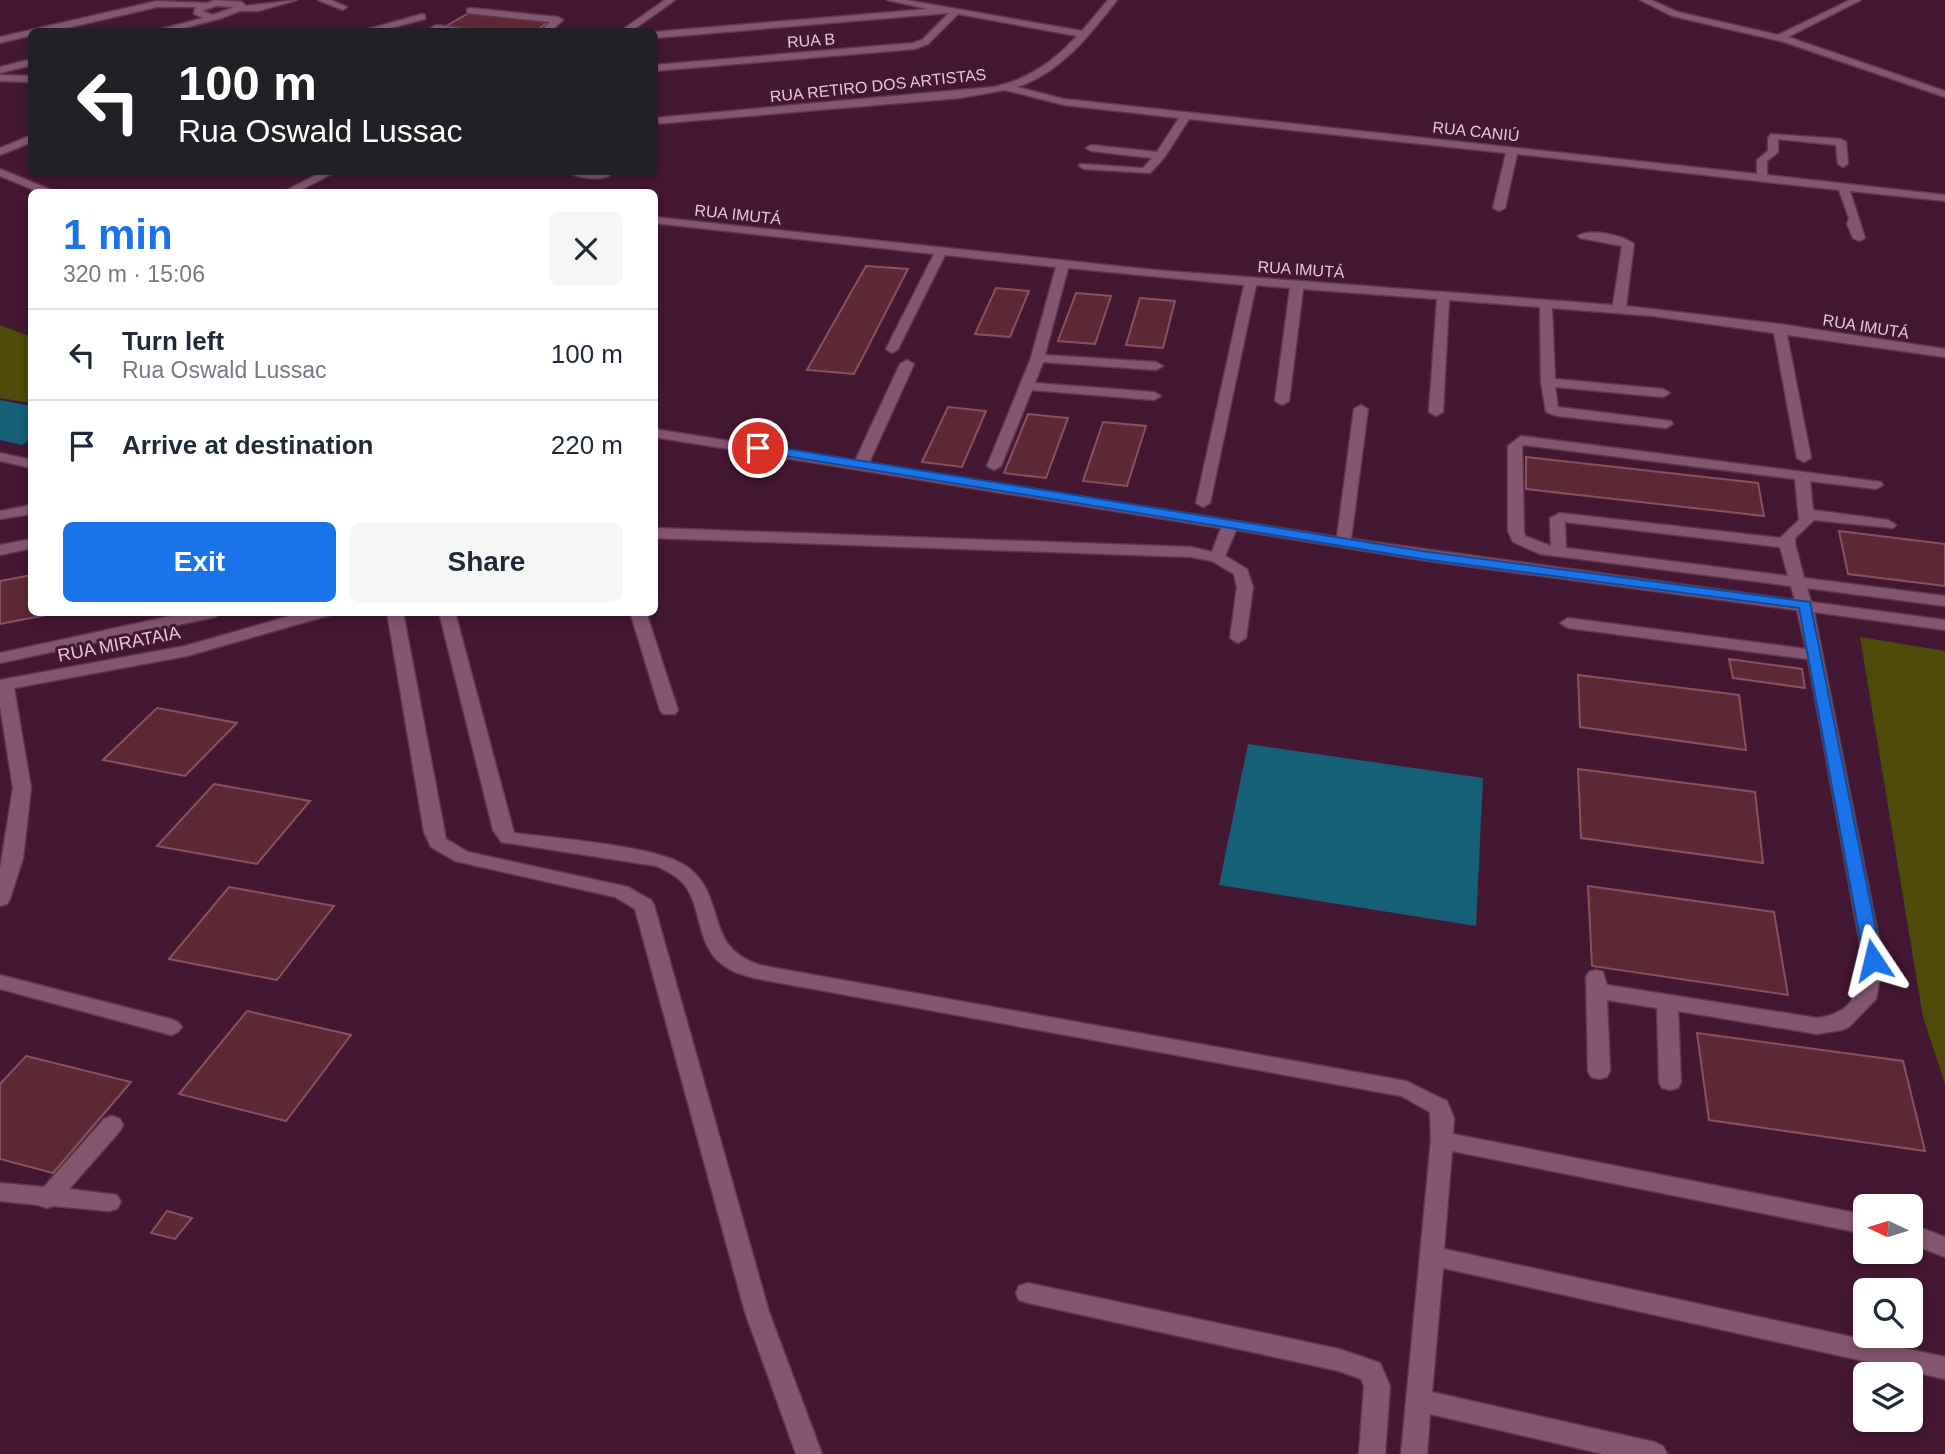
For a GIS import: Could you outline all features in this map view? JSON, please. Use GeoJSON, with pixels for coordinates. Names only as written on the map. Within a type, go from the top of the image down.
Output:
{"type":"FeatureCollection","features":[{"type":"Feature","properties":{"kind":"street"},"geometry":{"type":"LineString","coordinates":[[168,28],[242,9],[258,9],[293,0]]}},
{"type":"Feature","properties":{"kind":"street"},"geometry":{"type":"LineString","coordinates":[[322,0],[343,7]]}},
{"type":"Feature","properties":{"kind":"street"},"geometry":{"type":"LineString","coordinates":[[629,28],[671,0]]}},
{"type":"Feature","properties":{"kind":"street"},"geometry":{"type":"LineString","coordinates":[[891,0],[1083,34]]}},
{"type":"Feature","properties":{"kind":"street","name":"RUA RETIRO DOS ARTISTAS"},"geometry":{"type":"LineString","coordinates":[[658,121],[960,95],[1005,87],[1039,74],[1083,34],[1113,0]]}},
{"type":"Feature","properties":{"kind":"street"},"geometry":{"type":"LineString","coordinates":[[1644,0],[1675,14],[1779,38],[1945,94]]}},
{"type":"Feature","properties":{"kind":"street"},"geometry":{"type":"LineString","coordinates":[[1779,38],[1857,0]]}},
{"type":"Feature","properties":{"kind":"street"},"geometry":{"type":"LineString","coordinates":[[52,28],[157,4],[237,3],[242,5],[242,9]]}},
{"type":"Feature","properties":{"kind":"street"},"geometry":{"type":"LineString","coordinates":[[204,5],[197,12],[211,18]]}},
{"type":"Feature","properties":{"kind":"street"},"geometry":{"type":"LineString","coordinates":[[88,11],[101,17]]}},
{"type":"Feature","properties":{"kind":"street"},"geometry":{"type":"LineString","coordinates":[[470,11],[558,20],[549,28]]}},
{"type":"Feature","properties":{"kind":"street"},"geometry":{"type":"LineString","coordinates":[[658,35],[953,11]]}},
{"type":"Feature","properties":{"kind":"street","name":"RUA B"},"geometry":{"type":"LineString","coordinates":[[658,68],[915,46],[925,42],[953,11]]}},
{"type":"Feature","properties":{"kind":"street"},"geometry":{"type":"LineString","coordinates":[[139,13],[151,17]]}},
{"type":"Feature","properties":{"kind":"street"},"geometry":{"type":"LineString","coordinates":[[378,28],[422,17]]}},
{"type":"Feature","properties":{"kind":"street"},"geometry":{"type":"LineString","coordinates":[[163,22],[175,26]]}},
{"type":"Feature","properties":{"kind":"street"},"geometry":{"type":"LineString","coordinates":[[0,40],[28,33]]}},
{"type":"Feature","properties":{"kind":"street"},"geometry":{"type":"LineString","coordinates":[[0,70],[28,63]]}},
{"type":"Feature","properties":{"kind":"street"},"geometry":{"type":"LineString","coordinates":[[0,78],[28,79]]}},
{"type":"Feature","properties":{"kind":"street","name":"RUA CANIÚ"},"geometry":{"type":"LineString","coordinates":[[1005,87],[1064,102],[1945,198]]}},
{"type":"Feature","properties":{"kind":"street"},"geometry":{"type":"LineString","coordinates":[[1084,166],[1146,171],[1160,156],[1186,115]]}},
{"type":"Feature","properties":{"kind":"street"},"geometry":{"type":"LineString","coordinates":[[1762,178],[1762,160],[1773,152],[1775,136],[1840,142],[1843,164]]}},
{"type":"Feature","properties":{"kind":"street"},"geometry":{"type":"LineString","coordinates":[[0,152],[28,140]]}},
{"type":"Feature","properties":{"kind":"street"},"geometry":{"type":"LineString","coordinates":[[1091,148],[1160,156]]}},
{"type":"Feature","properties":{"kind":"street"},"geometry":{"type":"LineString","coordinates":[[1499,208],[1513,151]]}},
{"type":"Feature","properties":{"kind":"street"},"geometry":{"type":"LineString","coordinates":[[0,172],[40,189]]}},
{"type":"Feature","properties":{"kind":"street"},"geometry":{"type":"LineString","coordinates":[[295,189],[324,175]]}},
{"type":"Feature","properties":{"kind":"street"},"geometry":{"type":"LineString","coordinates":[[1843,187],[1855,218],[1853,224],[1859,238]]}},
{"type":"Feature","properties":{"kind":"street","name":"RUA IMUTÁ"},"geometry":{"type":"LineString","coordinates":[[658,220],[1063,265],[1619,310],[1779,328],[1945,354]]}},
{"type":"Feature","properties":{"kind":"street"},"geometry":{"type":"LineString","coordinates":[[1584,236],[1620,240],[1628,244],[1619,310]]}},
{"type":"Feature","properties":{"kind":"street"},"geometry":{"type":"LineString","coordinates":[[892,349],[941,252]]}},
{"type":"Feature","properties":{"kind":"street"},"geometry":{"type":"LineString","coordinates":[[994,466],[1038,358],[1063,265]]}},
{"type":"Feature","properties":{"kind":"street"},"geometry":{"type":"LineString","coordinates":[[1203,503],[1251,281]]}},
{"type":"Feature","properties":{"kind":"street"},"geometry":{"type":"LineString","coordinates":[[1282,401],[1297,285]]}},
{"type":"Feature","properties":{"kind":"street"},"geometry":{"type":"LineString","coordinates":[[1436,412],[1443,296]]}},
{"type":"Feature","properties":{"kind":"street"},"geometry":{"type":"LineString","coordinates":[[1546,304],[1551,410],[1666,424]]}},
{"type":"Feature","properties":{"kind":"street"},"geometry":{"type":"LineString","coordinates":[[1779,328],[1804,458]]}},
{"type":"Feature","properties":{"kind":"street"},"geometry":{"type":"LineString","coordinates":[[1038,358],[1156,366]]}},
{"type":"Feature","properties":{"kind":"street"},"geometry":{"type":"LineString","coordinates":[[862,464],[907,364]]}},
{"type":"Feature","properties":{"kind":"street"},"geometry":{"type":"LineString","coordinates":[[1548,382],[1663,393]]}},
{"type":"Feature","properties":{"kind":"street"},"geometry":{"type":"LineString","coordinates":[[1026,386],[1154,396]]}},
{"type":"Feature","properties":{"kind":"street"},"geometry":{"type":"LineString","coordinates":[[1343,542],[1347,530],[1361,409]]}},
{"type":"Feature","properties":{"kind":"street"},"geometry":{"type":"LineString","coordinates":[[658,434],[1343,542],[1945,625]]}},
{"type":"Feature","properties":{"kind":"street"},"geometry":{"type":"LineString","coordinates":[[1875,485],[1526,440],[1517,442],[1515,506],[1518,540],[1539,549],[1945,601]]}},
{"type":"Feature","properties":{"kind":"street"},"geometry":{"type":"LineString","coordinates":[[0,457],[28,463]]}},
{"type":"Feature","properties":{"kind":"street"},"geometry":{"type":"LineString","coordinates":[[1599,1071],[1596,984],[1667,1003],[1817,1026],[1842,1023],[1869,994],[1873,960],[1816,655],[1787,543],[1788,536],[1807,521],[1802,477]]}},
{"type":"Feature","properties":{"kind":"street"},"geometry":{"type":"LineString","coordinates":[[0,515],[28,510]]}},
{"type":"Feature","properties":{"kind":"street"},"geometry":{"type":"LineString","coordinates":[[1806,514],[1888,524]]}},
{"type":"Feature","properties":{"kind":"street"},"geometry":{"type":"LineString","coordinates":[[1559,551],[1557,519],[1560,517],[1787,543]]}},
{"type":"Feature","properties":{"kind":"street"},"geometry":{"type":"LineString","coordinates":[[1217,558],[1230,524]]}},
{"type":"Feature","properties":{"kind":"street"},"geometry":{"type":"LineString","coordinates":[[658,533],[1163,549],[1217,558],[1241,572],[1245,587],[1238,638]]}},
{"type":"Feature","properties":{"kind":"street"},"geometry":{"type":"LineString","coordinates":[[0,550],[28,544]]}},
{"type":"Feature","properties":{"kind":"street"},"geometry":{"type":"LineString","coordinates":[[1738,575],[1738,596]]}},
{"type":"Feature","properties":{"kind":"street","name":"RUA MIRATAIA"},"geometry":{"type":"LineString","coordinates":[[3,685],[187,651],[310,616]]}},
{"type":"Feature","properties":{"kind":"street"},"geometry":{"type":"LineString","coordinates":[[396,616],[433,832],[438,843],[462,856],[621,892],[645,905],[757,1312],[808,1454]]}},
{"type":"Feature","properties":{"kind":"street"},"geometry":{"type":"LineString","coordinates":[[448,616],[502,830],[509,838],[660,860],[679,868],[695,883],[721,951],[734,963],[764,973],[1406,1088],[1439,1107],[1443,1118],[1442,1140],[1414,1454]]}},
{"type":"Feature","properties":{"kind":"street"},"geometry":{"type":"LineString","coordinates":[[639,616],[669,710]]}},
{"type":"Feature","properties":{"kind":"street"},"geometry":{"type":"LineString","coordinates":[[0,657],[180,617],[187,651]]}},
{"type":"Feature","properties":{"kind":"street"},"geometry":{"type":"LineString","coordinates":[[1568,623],[1816,655]]}},
{"type":"Feature","properties":{"kind":"street"},"geometry":{"type":"LineString","coordinates":[[0,899],[13,858],[22,788],[3,685]]}},
{"type":"Feature","properties":{"kind":"street"},"geometry":{"type":"LineString","coordinates":[[0,982],[171,1027]]}},
{"type":"Feature","properties":{"kind":"street"},"geometry":{"type":"LineString","coordinates":[[1667,1003],[1670,1082]]}},
{"type":"Feature","properties":{"kind":"street"},"geometry":{"type":"LineString","coordinates":[[47,1199],[111,1125]]}},
{"type":"Feature","properties":{"kind":"street"},"geometry":{"type":"LineString","coordinates":[[1442,1140],[1853,1222]]}},
{"type":"Feature","properties":{"kind":"street"},"geometry":{"type":"LineString","coordinates":[[0,1192],[47,1199],[109,1202]]}},
{"type":"Feature","properties":{"kind":"street"},"geometry":{"type":"LineString","coordinates":[[1923,1239],[1945,1247]]}},
{"type":"Feature","properties":{"kind":"street"},"geometry":{"type":"LineString","coordinates":[[1432,1256],[1945,1368]]}},
{"type":"Feature","properties":{"kind":"street"},"geometry":{"type":"LineString","coordinates":[[1028,1293],[1339,1360],[1371,1371],[1377,1386],[1372,1454]]}},
{"type":"Feature","properties":{"kind":"street"},"geometry":{"type":"LineString","coordinates":[[1419,1400],[1654,1454]]}},
{"type":"Feature","properties":{"kind":"shaded area"},"geometry":{"type":"Polygon","coordinates":[[[0,325],[28,336],[28,403],[0,398],[0,325]]]}},
{"type":"Feature","properties":{"kind":"shaded area"},"geometry":{"type":"Polygon","coordinates":[[[1860,637],[1945,651],[1945,1084],[1923,1017],[1860,637]]]}},
{"type":"Feature","properties":{"kind":"water"},"geometry":{"type":"Polygon","coordinates":[[[0,400],[28,405],[28,440],[22,445],[0,440],[0,400]]]}},
{"type":"Feature","properties":{"kind":"water"},"geometry":{"type":"Polygon","coordinates":[[[1248,744],[1483,778],[1476,926],[1219,885],[1248,744]]]}},
{"type":"Feature","properties":{"kind":"building"},"geometry":{"type":"Polygon","coordinates":[[[469,13],[550,21],[540,28],[446,26],[469,13]]]}},
{"type":"Feature","properties":{"kind":"building"},"geometry":{"type":"Polygon","coordinates":[[[866,266],[908,269],[854,374],[807,370],[866,266]]]}},
{"type":"Feature","properties":{"kind":"building"},"geometry":{"type":"Polygon","coordinates":[[[996,288],[1029,291],[1010,337],[975,334],[996,288]]]}},
{"type":"Feature","properties":{"kind":"building"},"geometry":{"type":"Polygon","coordinates":[[[1076,293],[1111,296],[1095,344],[1058,341],[1076,293]]]}},
{"type":"Feature","properties":{"kind":"building"},"geometry":{"type":"Polygon","coordinates":[[[1140,298],[1175,301],[1163,348],[1126,345],[1140,298]]]}},
{"type":"Feature","properties":{"kind":"building"},"geometry":{"type":"Polygon","coordinates":[[[948,407],[986,411],[962,467],[922,462],[948,407]]]}},
{"type":"Feature","properties":{"kind":"building"},"geometry":{"type":"Polygon","coordinates":[[[1028,414],[1068,418],[1046,478],[1004,473],[1028,414]]]}},
{"type":"Feature","properties":{"kind":"building"},"geometry":{"type":"Polygon","coordinates":[[[1103,422],[1146,426],[1127,486],[1083,481],[1103,422]]]}},
{"type":"Feature","properties":{"kind":"building"},"geometry":{"type":"Polygon","coordinates":[[[1526,457],[1758,483],[1764,516],[1526,489],[1526,457]]]}},
{"type":"Feature","properties":{"kind":"building"},"geometry":{"type":"Polygon","coordinates":[[[1839,531],[1945,544],[1945,586],[1848,574],[1839,531]]]}},
{"type":"Feature","properties":{"kind":"building"},"geometry":{"type":"Polygon","coordinates":[[[28,576],[28,616],[41,616],[0,624],[0,581],[28,576]]]}},
{"type":"Feature","properties":{"kind":"building"},"geometry":{"type":"Polygon","coordinates":[[[1729,659],[1802,669],[1805,688],[1733,678],[1729,659]]]}},
{"type":"Feature","properties":{"kind":"building"},"geometry":{"type":"Polygon","coordinates":[[[1578,675],[1739,695],[1746,750],[1580,727],[1578,675]]]}},
{"type":"Feature","properties":{"kind":"building"},"geometry":{"type":"Polygon","coordinates":[[[157,708],[237,723],[185,776],[103,760],[157,708]]]}},
{"type":"Feature","properties":{"kind":"building"},"geometry":{"type":"Polygon","coordinates":[[[1578,769],[1755,792],[1763,863],[1581,838],[1578,769]]]}},
{"type":"Feature","properties":{"kind":"building"},"geometry":{"type":"Polygon","coordinates":[[[214,784],[310,801],[257,864],[157,846],[214,784]]]}},
{"type":"Feature","properties":{"kind":"building"},"geometry":{"type":"Polygon","coordinates":[[[1588,886],[1774,912],[1788,995],[1592,966],[1588,886]]]}},
{"type":"Feature","properties":{"kind":"building"},"geometry":{"type":"Polygon","coordinates":[[[229,887],[334,906],[277,980],[169,959],[229,887]]]}},
{"type":"Feature","properties":{"kind":"building"},"geometry":{"type":"Polygon","coordinates":[[[247,1011],[351,1035],[286,1121],[179,1094],[247,1011]]]}},
{"type":"Feature","properties":{"kind":"building"},"geometry":{"type":"Polygon","coordinates":[[[1697,1033],[1903,1061],[1925,1151],[1709,1120],[1697,1033]]]}},
{"type":"Feature","properties":{"kind":"building"},"geometry":{"type":"Polygon","coordinates":[[[26,1056],[131,1082],[53,1173],[0,1159],[0,1084],[26,1056]]]}},
{"type":"Feature","properties":{"kind":"building"},"geometry":{"type":"Polygon","coordinates":[[[167,1211],[192,1218],[175,1239],[151,1233],[167,1211]]]}},
{"type":"Feature","properties":{"kind":"route"},"geometry":{"type":"LineString","coordinates":[[758,448],[1422,555],[1805,605],[1873,960]]}}]}
